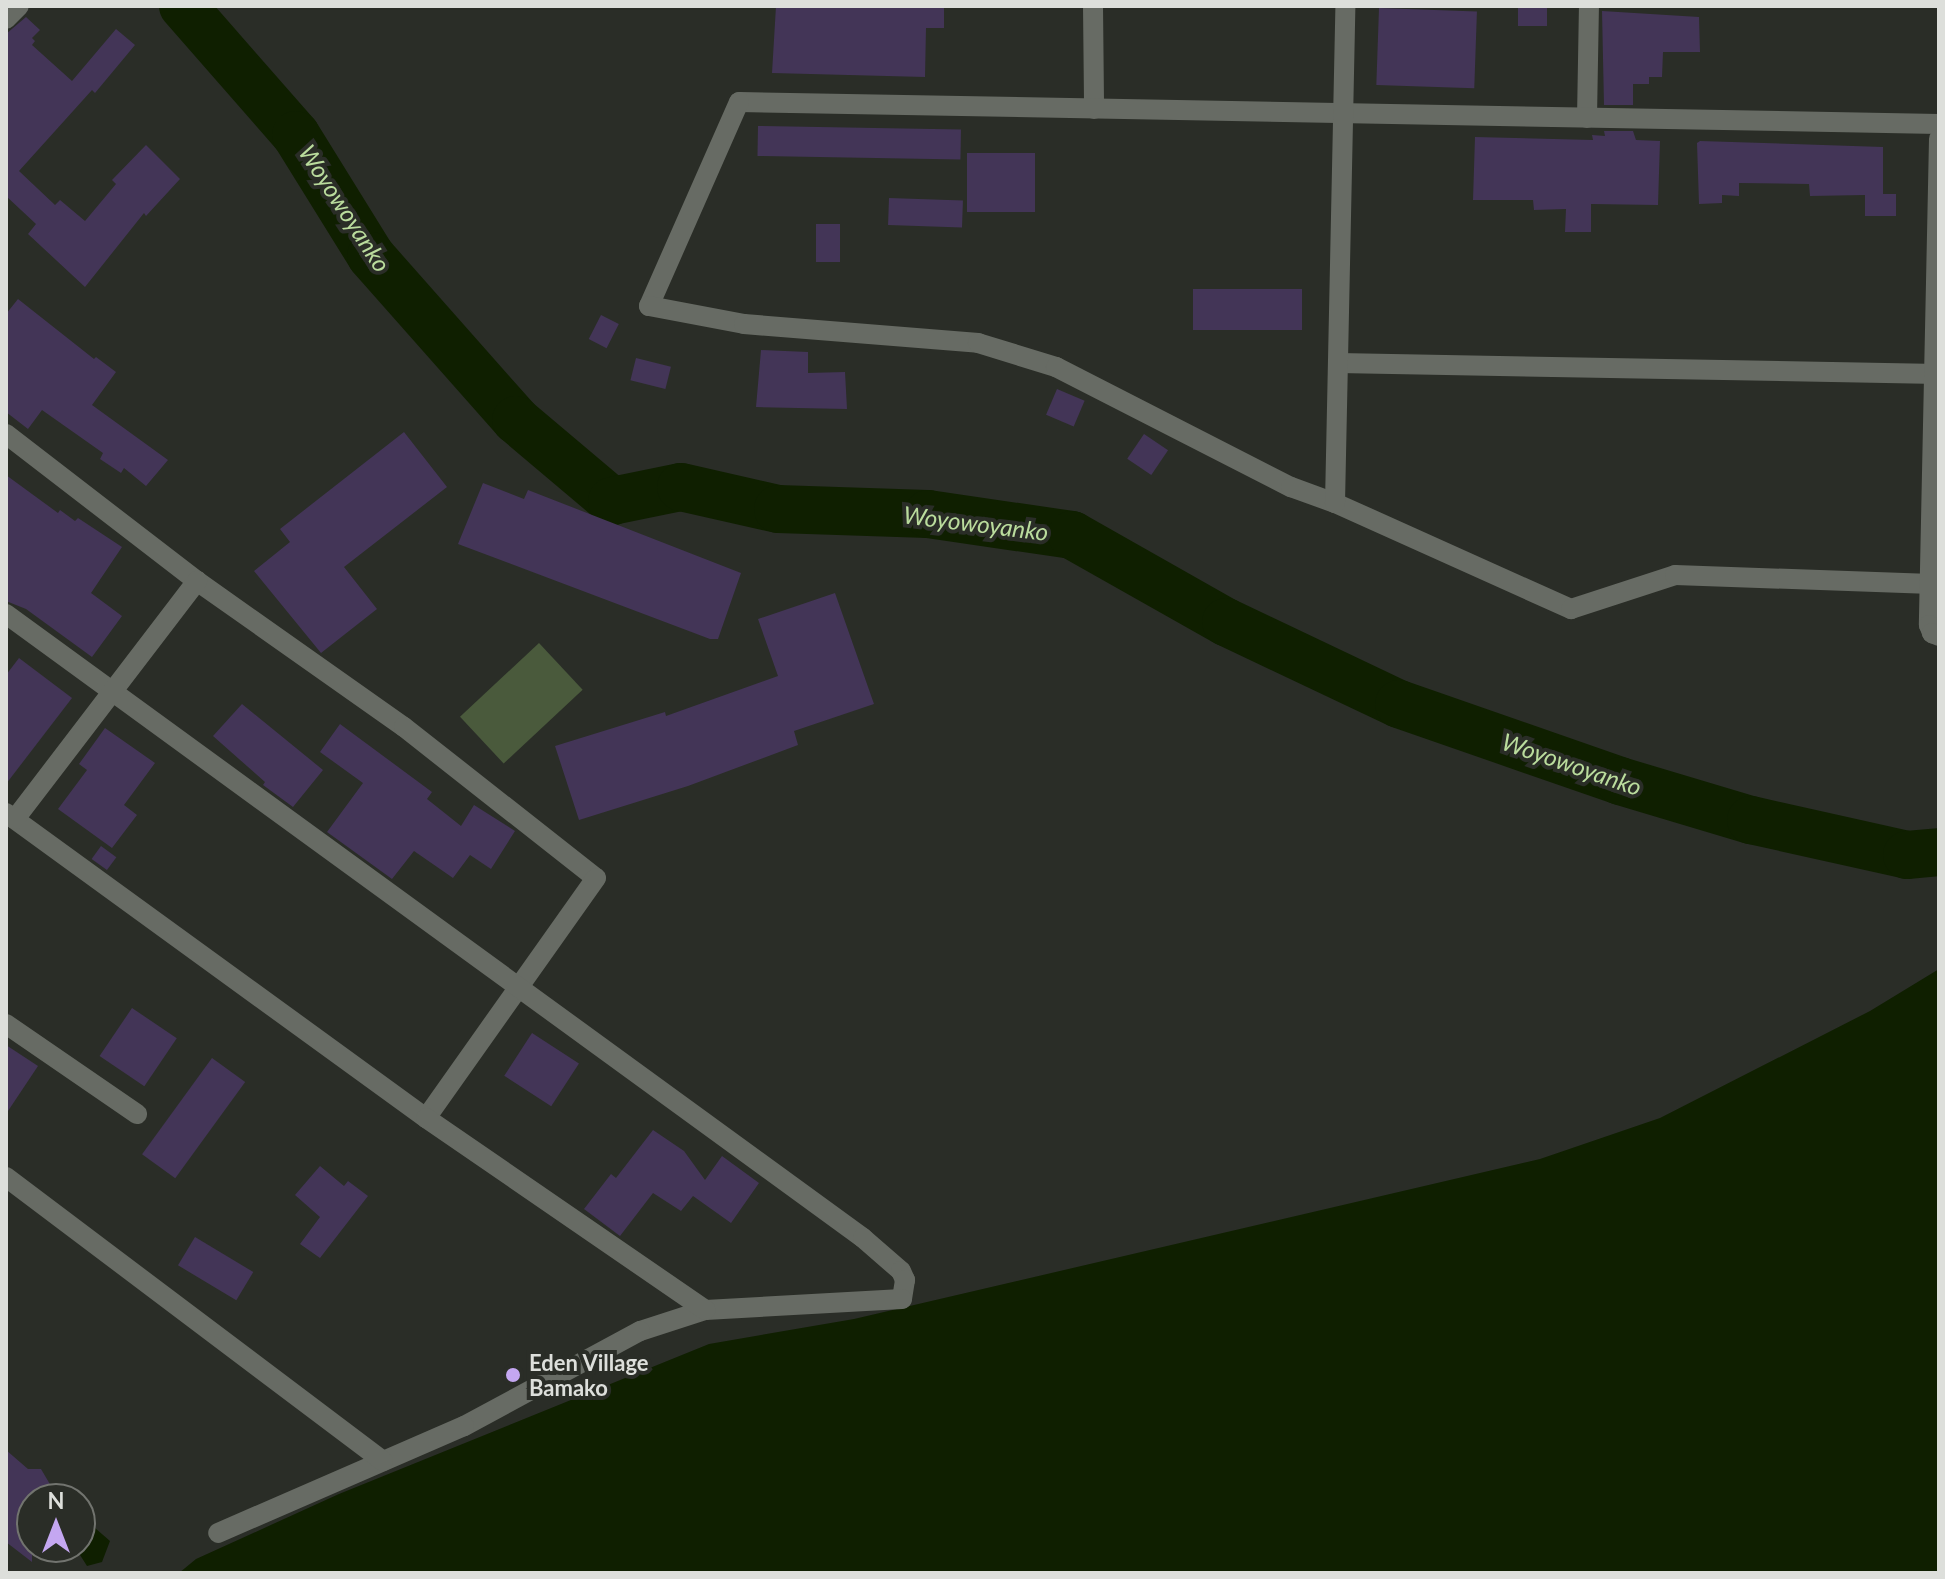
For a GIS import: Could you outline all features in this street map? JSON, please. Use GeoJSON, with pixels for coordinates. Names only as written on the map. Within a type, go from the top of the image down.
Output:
{"type":"FeatureCollection","features":[{"type":"Feature","properties":{"kind":"street"},"geometry":{"type":"LineString","coordinates":[[6,19],[19,6]]}},
{"type":"Feature","properties":{"kind":"street"},"geometry":{"type":"LineString","coordinates":[[1093,6],[1094,109]]}},
{"type":"Feature","properties":{"kind":"street"},"geometry":{"type":"LineString","coordinates":[[1335,503],[1345,6]]}},
{"type":"Feature","properties":{"kind":"street"},"geometry":{"type":"LineString","coordinates":[[1587,118],[1589,6]]}},
{"type":"Feature","properties":{"kind":"street"},"geometry":{"type":"LineString","coordinates":[[1935,584],[1675,575],[1571,609],[1335,503],[1291,487],[1056,367],[978,343],[744,324],[649,306],[739,102],[1939,124]]}},
{"type":"Feature","properties":{"kind":"street"},"geometry":{"type":"LineString","coordinates":[[1939,139],[1935,584],[1929,625],[1932,633],[1939,636]]}},
{"type":"Feature","properties":{"kind":"street"},"geometry":{"type":"LineString","coordinates":[[1338,363],[1937,374]]}},
{"type":"Feature","properties":{"kind":"street"},"geometry":{"type":"LineString","coordinates":[[6,434],[197,581],[404,727],[596,878],[426,1118]]}},
{"type":"Feature","properties":{"kind":"street"},"geometry":{"type":"LineString","coordinates":[[197,581],[113,692],[11,816],[426,1118],[705,1310]]}},
{"type":"Feature","properties":{"kind":"street"},"geometry":{"type":"LineString","coordinates":[[6,614],[863,1238],[901,1271],[905,1280],[902,1299],[705,1310],[640,1331],[464,1426],[218,1533]]}},
{"type":"Feature","properties":{"kind":"street"},"geometry":{"type":"LineString","coordinates":[[6,1024],[137,1114]]}},
{"type":"Feature","properties":{"kind":"street"},"geometry":{"type":"LineString","coordinates":[[6,1177],[383,1461]]}},
{"type":"Feature","properties":{"kind":"shaded area"},"geometry":{"type":"Polygon","coordinates":[[[539,643],[583,690],[504,763],[460,717],[539,643]]]}},
{"type":"Feature","properties":{"kind":"shaded area"},"geometry":{"type":"Polygon","coordinates":[[[1939,969],[1939,1573],[179,1573],[196,1559],[339,1494],[709,1344],[854,1319],[1540,1159],[1660,1118],[1870,1011],[1939,969]]]}},
{"type":"Feature","properties":{"kind":"shaded area"},"geometry":{"type":"Polygon","coordinates":[[[96,1529],[110,1541],[102,1562],[87,1566],[85,1563],[96,1563],[96,1529]]]}},
{"type":"Feature","properties":{"kind":"building"},"geometry":{"type":"Polygon","coordinates":[[[776,6],[944,6],[944,28],[926,28],[925,77],[772,73],[776,6]]]}},
{"type":"Feature","properties":{"kind":"building"},"geometry":{"type":"Polygon","coordinates":[[[1518,6],[1547,6],[1547,26],[1518,26],[1518,6]]]}},
{"type":"Feature","properties":{"kind":"building"},"geometry":{"type":"Polygon","coordinates":[[[1379,8],[1477,11],[1474,88],[1376,85],[1379,8]]]}},
{"type":"Feature","properties":{"kind":"building"},"geometry":{"type":"Polygon","coordinates":[[[1602,11],[1699,17],[1700,52],[1663,52],[1662,77],[1649,77],[1649,84],[1633,84],[1633,105],[1604,105],[1602,11]]]}},
{"type":"Feature","properties":{"kind":"building"},"geometry":{"type":"Polygon","coordinates":[[[26,17],[40,30],[32,38],[35,41],[32,45],[72,81],[116,29],[135,45],[95,93],[92,90],[19,171],[55,205],[60,200],[85,221],[116,184],[112,180],[146,145],[180,179],[146,216],[144,213],[85,287],[28,234],[36,224],[6,196],[6,34],[26,17]]]}},
{"type":"Feature","properties":{"kind":"building"},"geometry":{"type":"Polygon","coordinates":[[[758,126],[961,130],[960,160],[757,156],[758,126]]]}},
{"type":"Feature","properties":{"kind":"building"},"geometry":{"type":"Polygon","coordinates":[[[1604,131],[1633,131],[1636,140],[1660,141],[1658,205],[1591,204],[1591,232],[1565,232],[1566,209],[1534,210],[1533,200],[1473,200],[1475,137],[1593,140],[1592,135],[1605,136],[1604,131]]]}},
{"type":"Feature","properties":{"kind":"building"},"geometry":{"type":"Polygon","coordinates":[[[1697,143],[1883,147],[1883,194],[1896,194],[1896,216],[1865,216],[1865,195],[1810,196],[1809,184],[1739,183],[1739,196],[1722,195],[1722,203],[1699,204],[1697,143]]]}},
{"type":"Feature","properties":{"kind":"building"},"geometry":{"type":"Polygon","coordinates":[[[967,153],[1035,153],[1035,212],[967,212],[967,153]]]}},
{"type":"Feature","properties":{"kind":"building"},"geometry":{"type":"Polygon","coordinates":[[[889,198],[963,201],[962,228],[888,225],[889,198]]]}},
{"type":"Feature","properties":{"kind":"building"},"geometry":{"type":"Polygon","coordinates":[[[816,224],[840,224],[840,262],[816,262],[816,224]]]}},
{"type":"Feature","properties":{"kind":"building"},"geometry":{"type":"Polygon","coordinates":[[[1193,289],[1302,289],[1302,330],[1193,330],[1193,289]]]}},
{"type":"Feature","properties":{"kind":"building"},"geometry":{"type":"Polygon","coordinates":[[[18,299],[94,359],[96,357],[116,372],[92,405],[168,460],[146,486],[124,468],[121,473],[100,459],[103,453],[42,410],[28,429],[6,412],[6,314],[18,299]]]}},
{"type":"Feature","properties":{"kind":"building"},"geometry":{"type":"Polygon","coordinates":[[[601,315],[619,324],[607,348],[589,339],[601,315]]]}},
{"type":"Feature","properties":{"kind":"building"},"geometry":{"type":"Polygon","coordinates":[[[761,350],[808,352],[808,373],[845,372],[847,409],[756,407],[761,350]]]}},
{"type":"Feature","properties":{"kind":"building"},"geometry":{"type":"Polygon","coordinates":[[[636,358],[671,367],[665,389],[630,380],[636,358]]]}},
{"type":"Feature","properties":{"kind":"building"},"geometry":{"type":"Polygon","coordinates":[[[1057,389],[1085,401],[1074,426],[1046,415],[1057,389]]]}},
{"type":"Feature","properties":{"kind":"building"},"geometry":{"type":"Polygon","coordinates":[[[404,432],[447,487],[344,567],[377,609],[321,653],[254,571],[290,542],[280,529],[404,432]]]}},
{"type":"Feature","properties":{"kind":"building"},"geometry":{"type":"Polygon","coordinates":[[[1144,434],[1168,450],[1151,475],[1127,459],[1144,434]]]}},
{"type":"Feature","properties":{"kind":"building"},"geometry":{"type":"Polygon","coordinates":[[[6,475],[58,513],[60,510],[75,521],[78,518],[122,547],[91,593],[122,616],[92,657],[26,609],[6,601],[6,475]]]}},
{"type":"Feature","properties":{"kind":"building"},"geometry":{"type":"Polygon","coordinates":[[[483,483],[524,499],[528,490],[741,573],[718,639],[710,639],[458,544],[483,483]]]}},
{"type":"Feature","properties":{"kind":"building"},"geometry":{"type":"Polygon","coordinates":[[[835,593],[874,704],[794,731],[798,745],[688,786],[579,820],[555,746],[665,712],[666,716],[778,676],[758,619],[835,593]]]}},
{"type":"Feature","properties":{"kind":"building"},"geometry":{"type":"Polygon","coordinates":[[[19,658],[72,698],[6,784],[6,675],[19,658]]]}},
{"type":"Feature","properties":{"kind":"building"},"geometry":{"type":"Polygon","coordinates":[[[242,704],[323,770],[293,807],[263,785],[265,782],[213,736],[242,704]]]}},
{"type":"Feature","properties":{"kind":"building"},"geometry":{"type":"Polygon","coordinates":[[[340,724],[432,792],[427,799],[461,826],[474,805],[515,831],[491,869],[470,855],[453,878],[414,851],[392,879],[327,832],[363,783],[320,752],[340,724]]]}},
{"type":"Feature","properties":{"kind":"building"},"geometry":{"type":"Polygon","coordinates":[[[105,728],[155,763],[124,805],[137,815],[112,848],[58,809],[87,770],[79,764],[105,728]]]}},
{"type":"Feature","properties":{"kind":"building"},"geometry":{"type":"Polygon","coordinates":[[[101,846],[116,857],[107,870],[92,859],[101,846]]]}},
{"type":"Feature","properties":{"kind":"building"},"geometry":{"type":"Polygon","coordinates":[[[132,1008],[177,1038],[144,1086],[100,1056],[132,1008]]]}},
{"type":"Feature","properties":{"kind":"building"},"geometry":{"type":"Polygon","coordinates":[[[532,1033],[579,1063],[551,1106],[504,1076],[532,1033]]]}},
{"type":"Feature","properties":{"kind":"building"},"geometry":{"type":"Polygon","coordinates":[[[6,1045],[38,1066],[6,1114],[6,1045]]]}},
{"type":"Feature","properties":{"kind":"building"},"geometry":{"type":"Polygon","coordinates":[[[212,1058],[245,1082],[175,1178],[142,1154],[212,1058]]]}},
{"type":"Feature","properties":{"kind":"building"},"geometry":{"type":"Polygon","coordinates":[[[653,1130],[684,1151],[705,1180],[722,1156],[759,1183],[731,1223],[693,1196],[681,1211],[653,1193],[620,1236],[584,1209],[611,1174],[616,1178],[653,1130]]]}},
{"type":"Feature","properties":{"kind":"building"},"geometry":{"type":"Polygon","coordinates":[[[320,1166],[344,1186],[348,1181],[368,1196],[320,1258],[300,1244],[320,1217],[295,1195],[320,1166]]]}},
{"type":"Feature","properties":{"kind":"building"},"geometry":{"type":"Polygon","coordinates":[[[195,1237],[253,1272],[236,1300],[178,1265],[195,1237]]]}},
{"type":"Feature","properties":{"kind":"building"},"geometry":{"type":"Polygon","coordinates":[[[6,1450],[28,1469],[41,1469],[49,1483],[16,1483],[16,1550],[6,1542],[6,1450]]]}},
{"type":"Feature","properties":{"kind":"waterway","name":"Woyowoyanko"},"geometry":{"type":"LineString","coordinates":[[183,6],[296,135],[371,256],[516,420],[612,501],[681,487],[778,509],[928,514],[1072,535],[1226,622],[1399,704],[1620,781],[1751,820],[1907,855],[1939,852]]}},
{"type":"Feature","properties":{"kind":"place","name":"Eden Village Bamako"},"geometry":{"type":"Point","coordinates":[513,1375]}}]}
